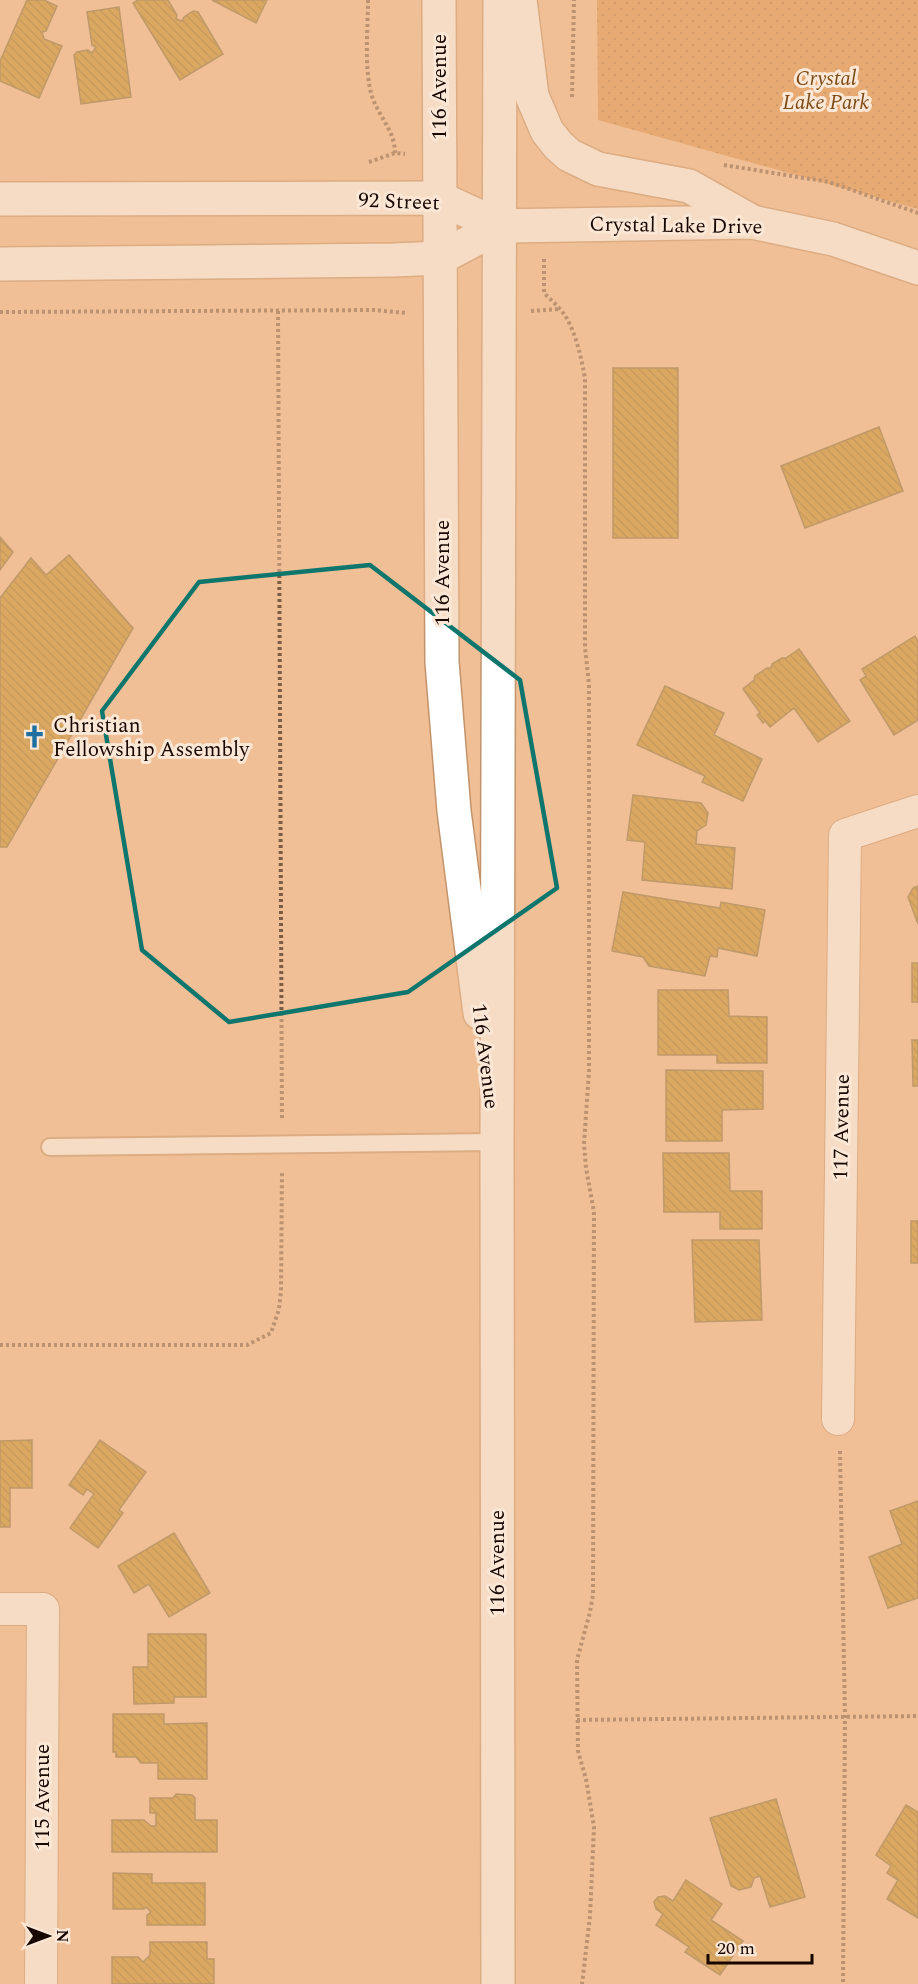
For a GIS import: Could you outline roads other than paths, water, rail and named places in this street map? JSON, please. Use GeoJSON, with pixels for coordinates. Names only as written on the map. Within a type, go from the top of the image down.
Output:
{"type":"FeatureCollection","features":[{"type":"Feature","properties":{"kind":"main road","name":"116 Avenue"},"geometry":{"type":"LineString","coordinates":[[439,0],[442,662],[454,812],[497,1142]]}},
{"type":"Feature","properties":{"kind":"main road","name":"116 Avenue"},"geometry":{"type":"LineString","coordinates":[[498,1984],[497,1142],[500,0]]}},
{"type":"Feature","properties":{"kind":"main road"},"geometry":{"type":"LineString","coordinates":[[520,0],[532,96],[547,131],[558,145],[569,155],[598,169],[689,186],[752,222]]}},
{"type":"Feature","properties":{"kind":"main road","name":"92 Street"},"geometry":{"type":"LineString","coordinates":[[0,199],[440,198],[500,226]]}},
{"type":"Feature","properties":{"kind":"main road","name":"Crystal Lake Drive"},"geometry":{"type":"LineString","coordinates":[[500,226],[752,222],[833,239],[918,268]]}},
{"type":"Feature","properties":{"kind":"main road"},"geometry":{"type":"LineString","coordinates":[[0,264],[440,258],[500,226]]}},
{"type":"Feature","properties":{"kind":"street","name":"117 Avenue"},"geometry":{"type":"LineString","coordinates":[[838,1419],[845,835],[918,811]]}},
{"type":"Feature","properties":{"kind":"street","name":"115 Avenue"},"geometry":{"type":"LineString","coordinates":[[0,1610],[43,1609],[41,1984]]}},
{"type":"Feature","properties":{"kind":"lane"},"geometry":{"type":"LineString","coordinates":[[50,1147],[497,1142]]}},
{"type":"Feature","properties":{"kind":"place","name":"Christian Fellowship Assembly"},"geometry":{"type":"Point","coordinates":[35,737]}},
{"type":"Feature","properties":{"kind":"park label","name":"Crystal Lake Park"},"geometry":{"type":"Point","coordinates":[826,90]}}]}
